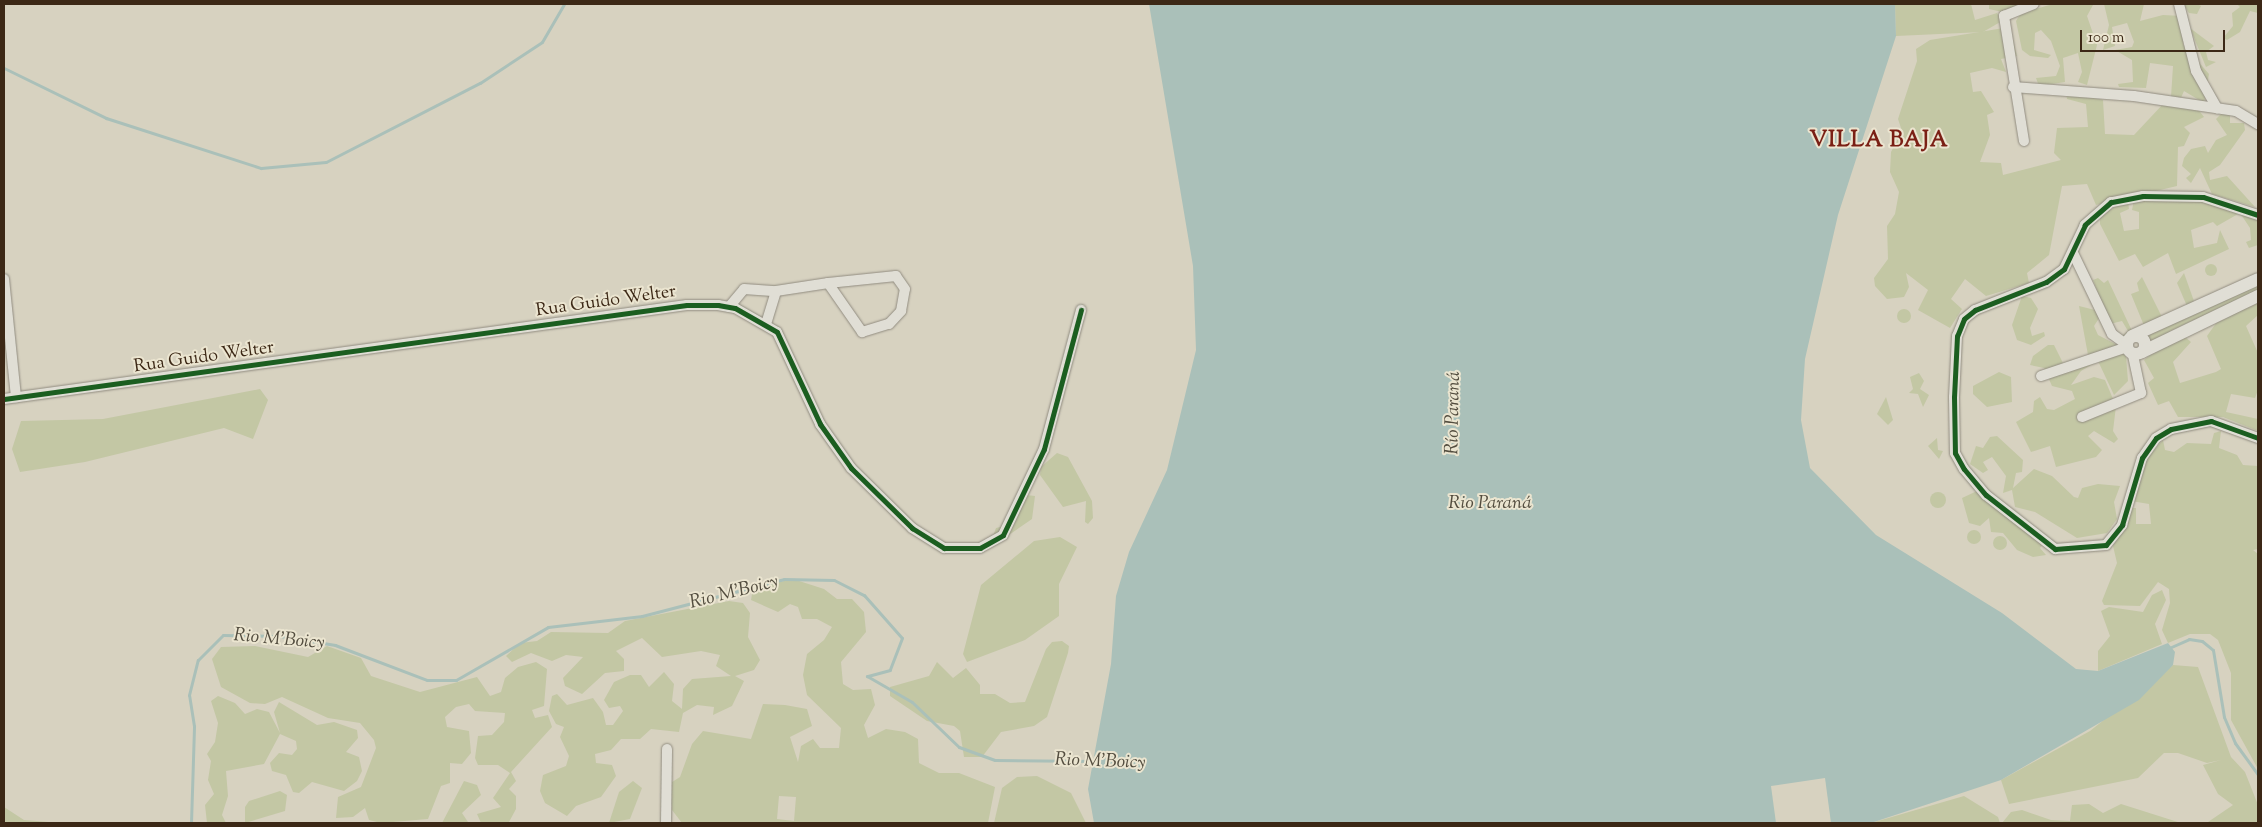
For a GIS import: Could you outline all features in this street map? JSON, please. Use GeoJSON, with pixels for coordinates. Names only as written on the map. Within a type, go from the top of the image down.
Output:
{"type":"FeatureCollection","features":[{"type":"Feature","properties":{"kind":"street"},"geometry":{"type":"LineString","coordinates":[[2024,142],[2013,88],[2004,16],[2034,4]]}},
{"type":"Feature","properties":{"kind":"street"},"geometry":{"type":"LineString","coordinates":[[2179,4],[2196,70],[2217,108]]}},
{"type":"Feature","properties":{"kind":"street"},"geometry":{"type":"LineString","coordinates":[[2013,88],[2134,96],[2217,108],[2236,111],[2258,124]]}},
{"type":"Feature","properties":{"kind":"street"},"geometry":{"type":"LineString","coordinates":[[2258,215],[2203,197],[2122,199],[2111,202],[2085,225],[2073,253],[2064,268],[2046,282],[1975,310],[1964,320],[1957,336],[1954,398],[1955,453],[1964,469],[1986,495],[2042,542],[2055,550],[2106,546],[2122,525],[2142,458],[2156,438],[2171,429],[2212,421],[2258,438]]}},
{"type":"Feature","properties":{"kind":"street"},"geometry":{"type":"LineString","coordinates":[[2073,253],[2112,334],[2132,347],[2141,393],[2082,417]]}},
{"type":"Feature","properties":{"kind":"street"},"geometry":{"type":"LineString","coordinates":[[729,307],[744,289],[776,291],[828,283],[896,276],[905,289],[901,312],[889,324],[862,332],[828,283]]}},
{"type":"Feature","properties":{"kind":"street"},"geometry":{"type":"LineString","coordinates":[[4,279],[16,397]]}},
{"type":"Feature","properties":{"kind":"street"},"geometry":{"type":"LineString","coordinates":[[2132,347],[2258,279]]}},
{"type":"Feature","properties":{"kind":"street"},"geometry":{"type":"LineString","coordinates":[[766,324],[776,291]]}},
{"type":"Feature","properties":{"kind":"street"},"geometry":{"type":"LineString","coordinates":[[2041,376],[2132,347],[2258,296]]}},
{"type":"Feature","properties":{"kind":"street","name":"Rua Guido Welter"},"geometry":{"type":"LineString","coordinates":[[4,399],[687,305],[729,307],[766,324],[778,332],[811,410],[851,468],[925,540],[964,550],[993,544],[1008,527],[1051,431],[1081,310]]}},
{"type":"Feature","properties":{"kind":"street"},"geometry":{"type":"LineString","coordinates":[[666,823],[667,749]]}},
{"type":"Feature","properties":{"kind":"green space"},"geometry":{"type":"Polygon","coordinates":[[[1895,4],[1971,4],[1975,20],[1997,13],[2002,21],[1983,32],[1896,36],[1895,4]]]}},
{"type":"Feature","properties":{"kind":"green space"},"geometry":{"type":"Polygon","coordinates":[[[1989,4],[2024,4],[2007,13],[1989,9],[1989,4]]]}},
{"type":"Feature","properties":{"kind":"green space"},"geometry":{"type":"Polygon","coordinates":[[[2053,4],[2093,5],[2087,16],[2097,45],[2087,85],[2078,82],[2082,72],[2078,53],[2063,58],[2065,82],[2039,86],[2036,78],[2056,76],[2060,66],[2051,41],[2041,30],[2035,33],[2034,50],[2051,55],[2048,58],[2030,56],[2022,50],[2016,21],[2021,13],[2053,4]]]}},
{"type":"Feature","properties":{"kind":"green space"},"geometry":{"type":"Polygon","coordinates":[[[2104,4],[2144,4],[2140,21],[2163,15],[2182,16],[2187,37],[2183,44],[2209,74],[2204,103],[2184,91],[2180,100],[2171,97],[2173,66],[2150,63],[2146,88],[2119,87],[2118,84],[2133,82],[2132,60],[2115,50],[2132,47],[2134,42],[2127,23],[2112,27],[2115,46],[2103,50],[2109,25],[2104,4]]]}},
{"type":"Feature","properties":{"kind":"green space"},"geometry":{"type":"Polygon","coordinates":[[[2183,4],[2197,4],[2201,6],[2197,14],[2189,13],[2183,4]]]}},
{"type":"Feature","properties":{"kind":"green space"},"geometry":{"type":"Polygon","coordinates":[[[2237,4],[2258,4],[2258,13],[2250,11],[2240,32],[2227,40],[2223,38],[2233,26],[2232,13],[2240,7],[2237,4]]]}},
{"type":"Feature","properties":{"kind":"green space"},"geometry":{"type":"Polygon","coordinates":[[[2010,27],[2017,56],[2001,59],[2006,72],[1992,68],[1970,73],[1973,92],[1981,91],[1994,112],[1987,115],[1990,135],[1980,162],[2001,163],[2003,175],[2061,160],[2054,153],[2057,128],[2088,127],[2086,104],[2067,99],[2066,91],[2103,100],[2105,134],[2134,135],[2164,103],[2197,108],[2204,117],[2184,127],[2190,133],[2184,146],[2178,147],[2177,186],[2096,205],[2087,184],[2062,186],[2049,255],[2027,273],[2029,283],[1986,296],[1965,279],[1951,299],[1962,309],[1950,328],[1918,310],[1928,290],[1906,273],[1909,287],[1904,297],[1887,299],[1875,286],[1874,278],[1888,259],[1887,226],[1895,214],[1899,192],[1890,172],[1891,152],[1902,131],[1898,119],[1917,61],[1916,49],[1930,40],[2010,27]]]}},
{"type":"Feature","properties":{"kind":"green space"},"geometry":{"type":"Polygon","coordinates":[[[2190,28],[2214,46],[2206,52],[2208,60],[2216,62],[2206,67],[2190,28]]]}},
{"type":"Feature","properties":{"kind":"green space"},"geometry":{"type":"Polygon","coordinates":[[[2222,113],[2230,115],[2230,123],[2244,123],[2245,130],[2220,165],[2209,172],[2210,180],[2227,176],[2255,207],[2212,194],[2200,168],[2191,183],[2186,178],[2191,174],[2182,166],[2184,158],[2191,149],[2205,146],[2208,153],[2216,140],[2227,135],[2216,119],[2222,113]]]}},
{"type":"Feature","properties":{"kind":"green space"},"geometry":{"type":"Polygon","coordinates":[[[2197,199],[2238,214],[2217,226],[2213,222],[2191,230],[2194,248],[2217,243],[2220,230],[2229,249],[2176,274],[2168,253],[2143,267],[2135,254],[2119,261],[2100,224],[2100,215],[2128,200],[2129,209],[2120,213],[2124,231],[2139,229],[2139,212],[2132,210],[2134,200],[2197,199]]]}},
{"type":"Feature","properties":{"kind":"green space"},"geometry":{"type":"Polygon","coordinates":[[[2240,213],[2258,219],[2258,245],[2249,248],[2246,242],[2251,240],[2250,228],[2240,213]]]}},
{"type":"Feature","properties":{"kind":"green space"},"geometry":{"type":"Polygon","coordinates":[[[2209,264],[2213,264],[2217,270],[2213,276],[2209,276],[2205,272],[2205,268],[2209,264]]]}},
{"type":"Feature","properties":{"kind":"green space"},"geometry":{"type":"Polygon","coordinates":[[[2184,273],[2195,304],[2187,306],[2177,283],[2184,273]]]}},
{"type":"Feature","properties":{"kind":"green space"},"geometry":{"type":"Polygon","coordinates":[[[2142,277],[2162,317],[2145,328],[2131,294],[2139,291],[2137,283],[2142,277]]]}},
{"type":"Feature","properties":{"kind":"green space"},"geometry":{"type":"Polygon","coordinates":[[[2098,278],[2104,283],[2108,280],[2133,333],[2127,337],[2121,337],[2128,331],[2122,321],[2110,324],[2093,280],[2098,278]]]}},
{"type":"Feature","properties":{"kind":"green space"},"geometry":{"type":"Polygon","coordinates":[[[2258,283],[2258,291],[2170,331],[2162,346],[2184,336],[2191,342],[2173,362],[2180,383],[2216,372],[2221,369],[2207,336],[2219,319],[2258,303],[2258,315],[2246,326],[2258,353],[2258,390],[2255,398],[2231,394],[2226,412],[2258,419],[2258,431],[2223,417],[2178,417],[2169,401],[2158,405],[2148,383],[2154,378],[2144,360],[2161,346],[2145,341],[2144,333],[2258,283]]]}},
{"type":"Feature","properties":{"kind":"green space"},"geometry":{"type":"Polygon","coordinates":[[[2022,296],[2031,298],[2038,309],[2030,328],[2032,336],[2044,332],[2045,336],[2031,345],[2017,340],[2012,325],[2022,296]]]}},
{"type":"Feature","properties":{"kind":"green space"},"geometry":{"type":"Polygon","coordinates":[[[2079,306],[2103,312],[2094,326],[2098,335],[2121,347],[2126,356],[2128,381],[2114,395],[2098,361],[2081,371],[2071,385],[2094,377],[2105,380],[2116,406],[2113,431],[2118,439],[2114,443],[2094,431],[2088,436],[2102,450],[2096,457],[2056,467],[2050,446],[2031,452],[2016,422],[2033,412],[2034,401],[2040,397],[2047,409],[2054,410],[2075,399],[2072,391],[2052,386],[2044,368],[2030,365],[2033,356],[2048,345],[2054,345],[2063,363],[2088,355],[2079,306]]]}},
{"type":"Feature","properties":{"kind":"green space"},"geometry":{"type":"Polygon","coordinates":[[[1904,309],[1909,311],[1911,316],[1909,321],[1904,323],[1899,321],[1897,316],[1899,311],[1904,309]]]}},
{"type":"Feature","properties":{"kind":"green space"},"geometry":{"type":"Polygon","coordinates":[[[1999,372],[2011,377],[2012,402],[1987,407],[1973,394],[1973,386],[1999,372]]]}},
{"type":"Feature","properties":{"kind":"green space"},"geometry":{"type":"Polygon","coordinates":[[[1919,373],[1924,381],[1920,389],[1929,395],[1923,407],[1918,394],[1909,393],[1913,389],[1910,377],[1919,373]]]}},
{"type":"Feature","properties":{"kind":"green space"},"geometry":{"type":"Polygon","coordinates":[[[260,389],[268,400],[253,439],[224,428],[85,462],[20,472],[12,449],[21,421],[103,419],[260,389]]]}},
{"type":"Feature","properties":{"kind":"green space"},"geometry":{"type":"Polygon","coordinates":[[[1886,397],[1893,420],[1888,425],[1877,414],[1886,397]]]}},
{"type":"Feature","properties":{"kind":"green space"},"geometry":{"type":"Polygon","coordinates":[[[2221,431],[2219,448],[2237,455],[2243,465],[2258,466],[2258,549],[2253,550],[2258,554],[2258,769],[2231,720],[2231,673],[2218,640],[2210,634],[2190,634],[2168,643],[2162,630],[2170,603],[2169,589],[2158,582],[2140,606],[2104,605],[2102,601],[2117,563],[2113,546],[2130,508],[2136,508],[2136,524],[2151,524],[2149,504],[2131,501],[2148,457],[2163,440],[2165,450],[2174,452],[2187,443],[2211,444],[2214,433],[2221,431]]]}},
{"type":"Feature","properties":{"kind":"green space"},"geometry":{"type":"Polygon","coordinates":[[[1997,436],[2023,460],[2022,472],[2016,473],[2013,488],[2034,469],[2052,476],[2074,497],[2078,498],[2082,488],[2098,484],[2120,486],[2114,502],[2117,519],[2107,533],[2077,538],[2035,512],[2015,507],[2012,490],[2003,493],[2006,476],[1992,457],[1983,462],[1988,470],[1983,473],[1970,464],[1976,446],[1983,448],[1990,437],[1997,436]]]}},
{"type":"Feature","properties":{"kind":"green space"},"geometry":{"type":"Polygon","coordinates":[[[1937,438],[1938,450],[1943,451],[1939,459],[1928,446],[1937,438]]]}},
{"type":"Feature","properties":{"kind":"green space"},"geometry":{"type":"Polygon","coordinates":[[[1057,453],[1068,457],[1092,501],[1093,518],[1088,524],[1085,522],[1086,501],[1063,507],[1040,475],[1041,467],[1057,453]]]}},
{"type":"Feature","properties":{"kind":"green space"},"geometry":{"type":"Polygon","coordinates":[[[1977,491],[2045,542],[2040,548],[2046,555],[2033,557],[2017,550],[2003,533],[1991,532],[1989,518],[1980,526],[1969,523],[1962,498],[1977,491]]]}},
{"type":"Feature","properties":{"kind":"green space"},"geometry":{"type":"Polygon","coordinates":[[[1935,492],[1941,492],[1946,497],[1944,506],[1935,508],[1930,503],[1930,497],[1935,492]]]}},
{"type":"Feature","properties":{"kind":"green space"},"geometry":{"type":"Polygon","coordinates":[[[1026,495],[1035,496],[1032,519],[1000,541],[993,536],[996,528],[1008,525],[1026,495]]]}},
{"type":"Feature","properties":{"kind":"green space"},"geometry":{"type":"Polygon","coordinates":[[[1974,530],[1979,532],[1981,537],[1979,542],[1974,544],[1969,542],[1967,537],[1969,532],[1974,530]]]}},
{"type":"Feature","properties":{"kind":"green space"},"geometry":{"type":"Polygon","coordinates":[[[1997,536],[2003,536],[2007,543],[2003,550],[1997,550],[1993,546],[1993,540],[1997,536]]]}},
{"type":"Feature","properties":{"kind":"green space"},"geometry":{"type":"Polygon","coordinates":[[[1060,537],[1077,547],[1059,584],[1059,616],[1025,640],[967,662],[963,654],[981,585],[1034,541],[1060,537]]]}},
{"type":"Feature","properties":{"kind":"green space"},"geometry":{"type":"Polygon","coordinates":[[[793,579],[824,589],[837,599],[852,599],[864,612],[866,632],[841,662],[843,684],[853,690],[871,689],[875,705],[864,725],[868,738],[886,729],[905,732],[918,739],[919,763],[939,773],[959,773],[995,787],[988,823],[682,823],[672,810],[669,784],[680,777],[692,744],[703,731],[751,739],[763,704],[785,705],[807,709],[812,726],[790,737],[798,762],[801,746],[813,739],[820,748],[839,748],[841,728],[807,695],[803,675],[807,654],[824,640],[832,627],[817,619],[802,619],[798,607],[790,604],[778,612],[751,600],[753,588],[793,579]],[[779,796],[777,819],[794,821],[796,797],[779,796]]]}},
{"type":"Feature","properties":{"kind":"green space"},"geometry":{"type":"Polygon","coordinates":[[[2162,590],[2166,600],[2155,624],[2162,644],[2098,671],[2098,651],[2110,636],[2101,611],[2109,607],[2143,612],[2152,595],[2162,590]]]}},
{"type":"Feature","properties":{"kind":"green space"},"geometry":{"type":"Polygon","coordinates":[[[729,601],[743,603],[750,613],[748,637],[760,660],[754,670],[735,676],[744,681],[732,706],[713,715],[714,707],[697,705],[683,713],[679,732],[651,729],[640,739],[621,739],[611,750],[595,754],[596,763],[612,765],[616,776],[601,797],[576,806],[567,816],[545,803],[540,791],[543,775],[566,766],[569,756],[560,737],[564,727],[556,724],[549,711],[552,696],[557,694],[567,705],[593,698],[603,712],[606,725],[613,725],[623,711],[620,706],[609,708],[604,700],[614,682],[630,675],[641,675],[649,687],[664,672],[674,684],[672,701],[682,709],[683,689],[692,679],[731,676],[716,666],[720,655],[701,651],[662,657],[642,638],[616,651],[624,659],[624,671],[605,673],[582,694],[565,686],[563,678],[583,657],[566,655],[552,661],[531,653],[512,662],[506,656],[520,643],[537,641],[551,632],[608,633],[625,621],[729,601]]]}},
{"type":"Feature","properties":{"kind":"green space"},"geometry":{"type":"Polygon","coordinates":[[[1062,641],[1069,646],[1068,653],[1047,717],[1034,726],[1001,732],[982,757],[964,757],[960,731],[954,726],[927,721],[890,696],[890,687],[929,676],[937,662],[953,678],[966,668],[980,685],[980,694],[995,694],[1010,703],[1025,702],[1046,649],[1052,642],[1062,641]]]}},
{"type":"Feature","properties":{"kind":"green space"},"geometry":{"type":"Polygon","coordinates":[[[255,646],[308,657],[327,646],[361,658],[371,676],[420,692],[477,677],[490,696],[501,692],[505,678],[518,667],[536,662],[547,669],[544,706],[532,710],[535,718],[548,715],[552,727],[511,772],[516,781],[509,789],[516,796],[516,809],[509,822],[481,823],[477,814],[501,807],[493,798],[510,773],[498,765],[478,765],[475,758],[478,736],[492,735],[504,722],[505,713],[475,711],[469,704],[456,707],[445,717],[447,727],[469,731],[471,753],[462,764],[450,763],[450,783],[441,786],[428,819],[381,823],[369,820],[365,808],[353,817],[336,818],[338,797],[361,787],[376,748],[374,740],[360,723],[328,718],[282,697],[265,704],[250,703],[221,687],[212,659],[221,647],[255,646]]]}},
{"type":"Feature","properties":{"kind":"green space"},"geometry":{"type":"Polygon","coordinates":[[[2173,665],[2198,667],[2231,757],[2245,772],[2258,805],[2258,823],[2208,822],[2233,805],[2218,794],[2203,765],[2221,760],[2207,763],[2178,753],[2164,753],[2138,778],[2009,804],[2001,780],[2090,731],[2173,665]]]}},
{"type":"Feature","properties":{"kind":"green space"},"geometry":{"type":"Polygon","coordinates":[[[218,696],[235,703],[245,714],[257,709],[269,712],[280,733],[274,712],[279,702],[317,725],[334,722],[357,730],[358,738],[346,752],[359,757],[362,771],[357,781],[344,791],[312,782],[299,793],[293,792],[286,775],[272,771],[270,763],[279,753],[292,755],[297,749],[296,741],[280,734],[264,764],[226,771],[228,796],[222,815],[226,823],[207,823],[205,805],[214,794],[208,780],[211,761],[207,754],[215,742],[218,723],[211,701],[218,696]]]}},
{"type":"Feature","properties":{"kind":"green space"},"geometry":{"type":"Polygon","coordinates":[[[1037,776],[1071,793],[1086,823],[994,823],[1002,788],[1017,777],[1037,776]]]}},
{"type":"Feature","properties":{"kind":"green space"},"geometry":{"type":"Polygon","coordinates":[[[464,781],[477,785],[481,795],[462,813],[468,822],[442,823],[464,781]]]}},
{"type":"Feature","properties":{"kind":"green space"},"geometry":{"type":"Polygon","coordinates":[[[633,781],[642,788],[630,819],[609,823],[619,792],[633,781]]]}},
{"type":"Feature","properties":{"kind":"green space"},"geometry":{"type":"Polygon","coordinates":[[[280,791],[287,795],[285,811],[245,823],[245,807],[249,801],[280,791]]]}},
{"type":"Feature","properties":{"kind":"green space"},"geometry":{"type":"Polygon","coordinates":[[[1964,796],[1998,817],[2000,823],[1871,823],[1964,796]]]}},
{"type":"Feature","properties":{"kind":"green space"},"geometry":{"type":"Polygon","coordinates":[[[2089,804],[2103,813],[2121,804],[2181,823],[2002,823],[2011,812],[2022,810],[2051,820],[2070,821],[2072,805],[2089,804]]]}},
{"type":"Feature","properties":{"kind":"green space"},"geometry":{"type":"Polygon","coordinates":[[[4,807],[24,820],[61,823],[4,823],[4,807]]]}},
{"type":"Feature","properties":{"kind":"water","name":"Rio Paraná"},"geometry":{"type":"Polygon","coordinates":[[[1149,4],[1895,4],[1896,36],[1838,215],[1805,359],[1801,420],[1810,468],[1876,535],[2002,613],[2076,669],[2098,671],[2168,643],[2175,652],[2173,665],[2139,700],[2001,780],[1871,823],[1094,823],[1088,789],[1111,664],[1116,596],[1129,552],[1167,470],[1196,350],[1193,266],[1149,4]]]}},
{"type":"Feature","properties":{"kind":"pier"},"geometry":{"type":"Polygon","coordinates":[[[1825,778],[1831,823],[1776,823],[1771,786],[1825,778]]]}},
{"type":"Feature","properties":{"kind":"waterway"},"geometry":{"type":"LineString","coordinates":[[4,68],[106,118],[261,168],[326,162],[480,83],[542,42],[564,4]]}},
{"type":"Feature","properties":{"kind":"waterway","name":"Rio M'Boicy"},"geometry":{"type":"LineString","coordinates":[[191,823],[194,726],[189,695],[198,660],[223,635],[280,636],[335,645],[427,680],[456,680],[548,627],[642,616],[784,579],[834,580],[864,595],[902,638],[890,670],[867,676],[912,702],[959,747],[995,760],[1095,761]]}},
{"type":"Feature","properties":{"kind":"waterway"},"geometry":{"type":"LineString","coordinates":[[2169,648],[2189,639],[2202,641],[2213,650],[2224,717],[2235,743],[2258,775]]}},
{"type":"Feature","properties":{"kind":"cycle path"},"geometry":{"type":"LineString","coordinates":[[2258,215],[2203,197],[2143,196],[2111,202],[2085,225],[2064,269],[2046,282],[1975,310],[1964,319],[1957,336],[1954,397],[1955,453],[1964,469],[1986,495],[2055,549],[2106,545],[2122,525],[2142,458],[2156,438],[2171,429],[2211,421],[2258,438]]}},
{"type":"Feature","properties":{"kind":"cycle path"},"geometry":{"type":"LineString","coordinates":[[4,399],[687,305],[718,305],[735,308],[777,332],[820,424],[851,468],[912,528],[944,548],[980,548],[1003,535],[1044,449],[1081,310]]}},
{"type":"Feature","properties":{"kind":"district","name":"VILLA BAJA"},"geometry":{"type":"Point","coordinates":[1879,142]}},
{"type":"Feature","properties":{"kind":"water label","name":"Río Paraná"},"geometry":{"type":"Point","coordinates":[1454,413]}}]}
